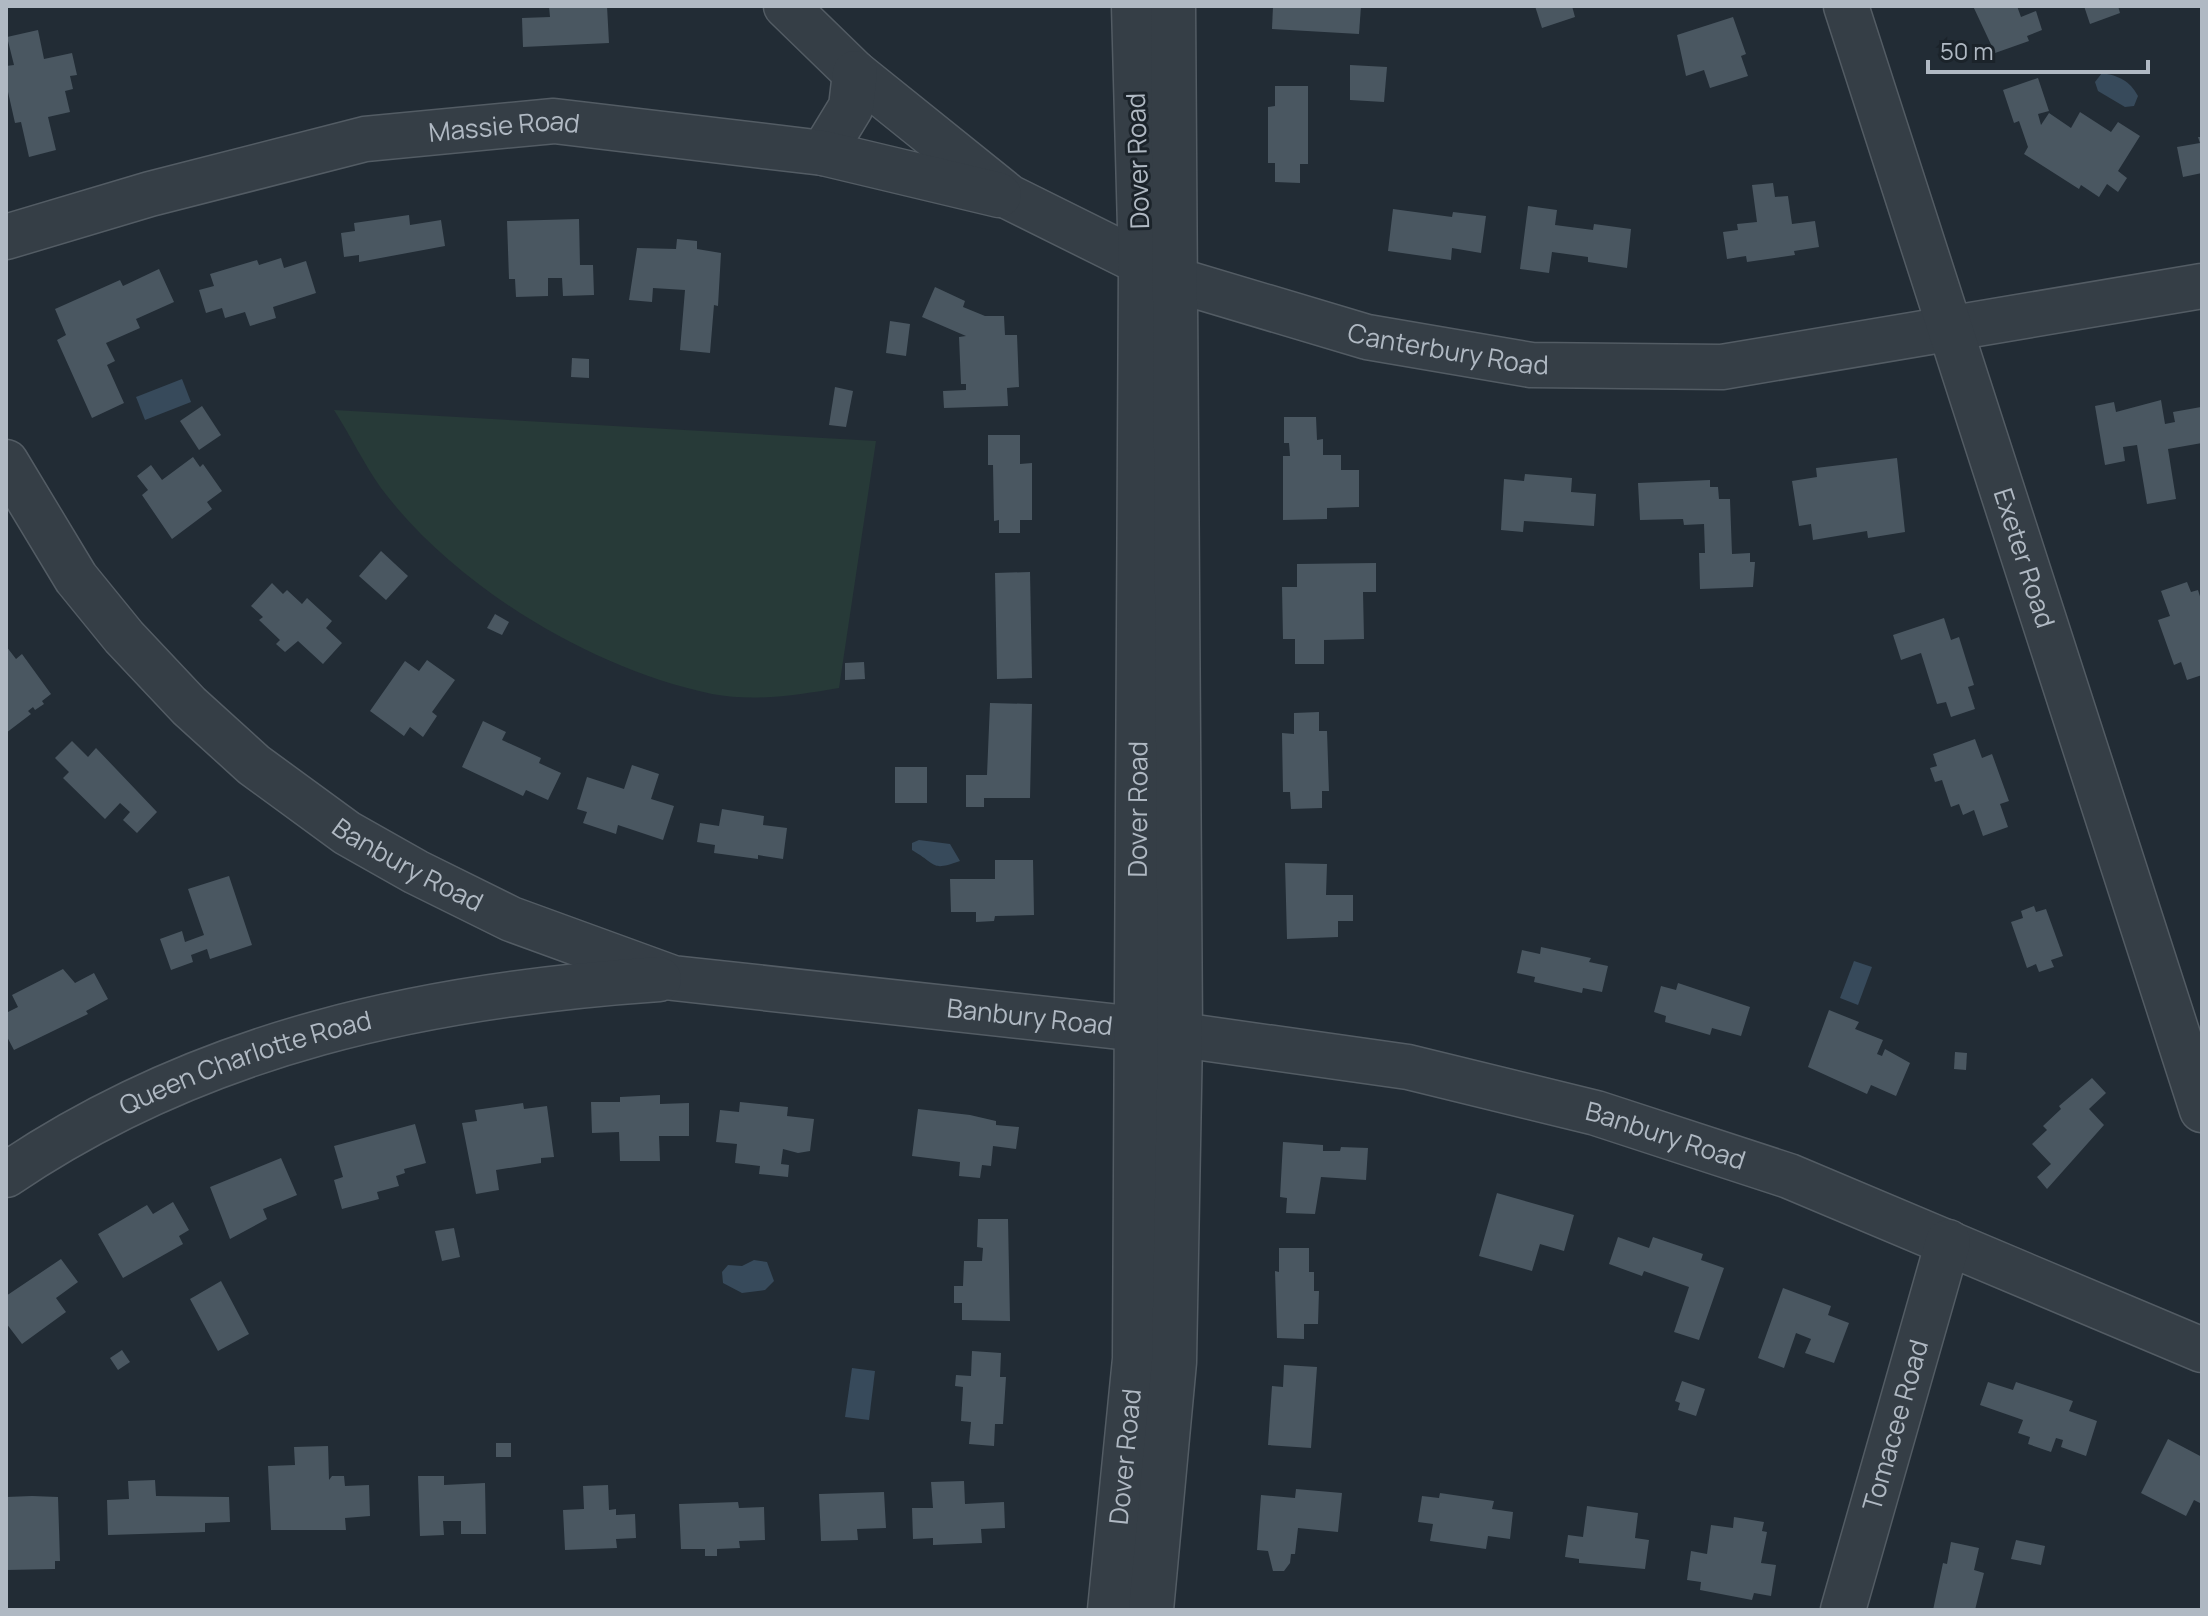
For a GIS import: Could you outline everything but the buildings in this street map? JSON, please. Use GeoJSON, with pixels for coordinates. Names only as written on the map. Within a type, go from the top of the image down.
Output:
{"type":"FeatureCollection","features":[{"type":"Feature","properties":{"kind":"street","name":"Canterbury Road"},"geometry":{"type":"LineString","coordinates":[[786,6],[855,73],[1009,197],[1158,273],[1367,337],[1531,365],[1722,367],[1951,331],[2202,286]]}},
{"type":"Feature","properties":{"kind":"street","name":"Dover Road"},"geometry":{"type":"LineString","coordinates":[[1134,6],[1158,273]]}},
{"type":"Feature","properties":{"kind":"street","name":"Dover Road"},"geometry":{"type":"LineString","coordinates":[[1151,1610],[1174,1362],[1159,1032],[1158,273],[1173,6]]}},
{"type":"Feature","properties":{"kind":"street","name":"Exeter Road"},"geometry":{"type":"LineString","coordinates":[[1846,6],[2202,1110]]}},
{"type":"Feature","properties":{"kind":"street"},"geometry":{"type":"LineString","coordinates":[[823,153],[851,107],[855,73]]}},
{"type":"Feature","properties":{"kind":"street","name":"Massie Road"},"geometry":{"type":"LineString","coordinates":[[6,237],[150,194],[365,139],[554,121],[823,153],[1009,197]]}},
{"type":"Feature","properties":{"kind":"street","name":"Banbury Road"},"geometry":{"type":"LineString","coordinates":[[6,462],[76,578],[124,637],[199,716],[254,765],[347,833],[416,872],[511,919],[673,978],[1159,1032],[1408,1067],[1596,1113],[1789,1176],[2202,1350]]}},
{"type":"Feature","properties":{"kind":"street"},"geometry":{"type":"LineString","coordinates":[[501,993],[511,919]]}},
{"type":"Feature","properties":{"kind":"street","name":"Queen Charlotte Road"},"geometry":{"type":"LineString","coordinates":[[6,1175],[49,1146],[216,1065],[365,1019],[501,993],[673,978]]}},
{"type":"Feature","properties":{"kind":"street","name":"Dover Road"},"geometry":{"type":"LineString","coordinates":[[1110,1610],[1135,1359],[1159,1032]]}},
{"type":"Feature","properties":{"kind":"street","name":"Tomacee Road"},"geometry":{"type":"LineString","coordinates":[[1843,1610],[1948,1242]]}},
{"type":"Feature","properties":{"kind":"green space"},"geometry":{"type":"Polygon","coordinates":[[[334,410],[876,441],[839,688],[760,697],[712,694],[666,682],[574,644],[529,619],[487,590],[447,558],[412,524],[381,488],[334,410]]]}},
{"type":"Feature","properties":{"kind":"water"},"geometry":{"type":"Polygon","coordinates":[[[2102,73],[2118,77],[2131,86],[2138,96],[2134,106],[2125,107],[2098,91],[2095,82],[2102,73]]]}},
{"type":"Feature","properties":{"kind":"water"},"geometry":{"type":"Polygon","coordinates":[[[182,379],[191,402],[145,420],[136,397],[182,379]]]}},
{"type":"Feature","properties":{"kind":"water"},"geometry":{"type":"Polygon","coordinates":[[[919,840],[950,844],[960,861],[944,866],[935,865],[912,850],[912,843],[919,840]]]}},
{"type":"Feature","properties":{"kind":"water"},"geometry":{"type":"Polygon","coordinates":[[[1854,961],[1872,967],[1858,1005],[1840,998],[1854,961]]]}},
{"type":"Feature","properties":{"kind":"water"},"geometry":{"type":"Polygon","coordinates":[[[754,1260],[767,1262],[774,1281],[765,1290],[742,1293],[723,1283],[722,1272],[728,1265],[742,1266],[754,1260]]]}},
{"type":"Feature","properties":{"kind":"water"},"geometry":{"type":"Polygon","coordinates":[[[852,1368],[875,1371],[869,1420],[845,1417],[852,1368]]]}}]}
